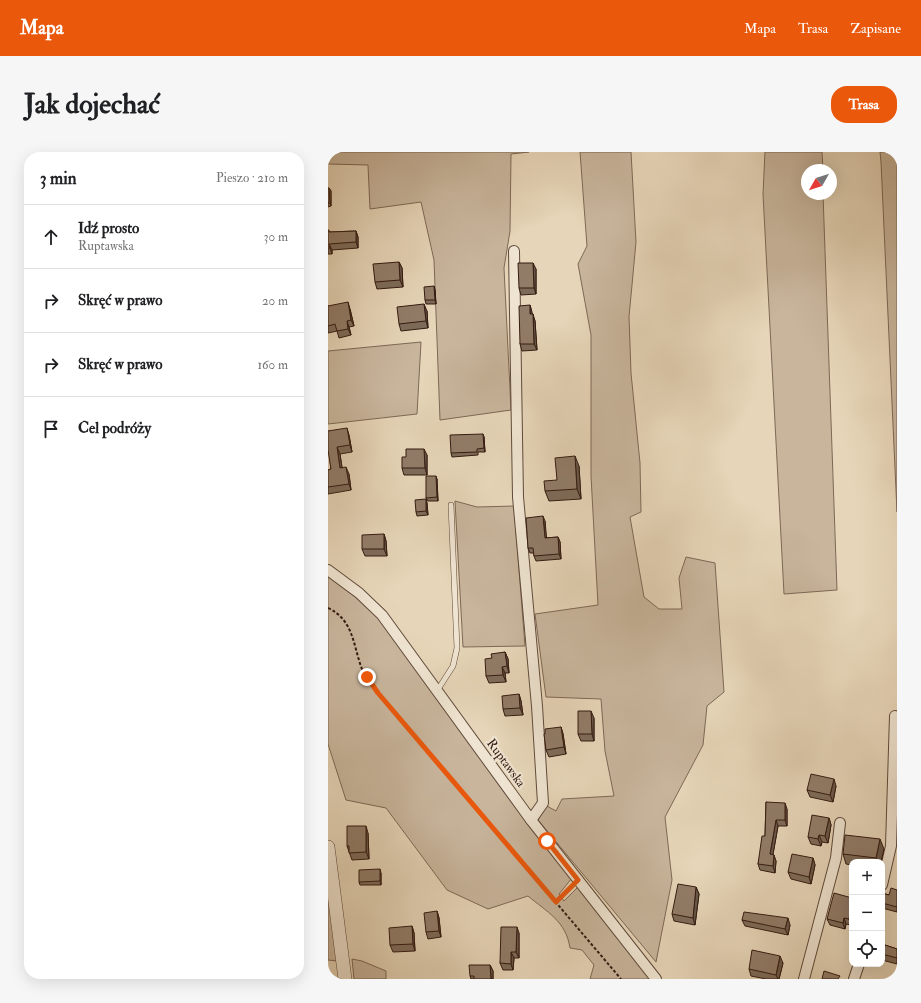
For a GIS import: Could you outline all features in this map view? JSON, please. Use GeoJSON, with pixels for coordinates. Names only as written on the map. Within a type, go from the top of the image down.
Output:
{"type":"FeatureCollection","features":[{"type":"Feature","properties":{"kind":"street"},"geometry":{"type":"LineString","coordinates":[[514,251],[518,497],[537,706],[543,803],[531,820]]}},
{"type":"Feature","properties":{"kind":"street","name":"Ruptawska"},"geometry":{"type":"LineString","coordinates":[[328,570],[359,592],[382,615],[531,820],[656,979]]}},
{"type":"Feature","properties":{"kind":"street"},"geometry":{"type":"LineString","coordinates":[[885,872],[891,846],[895,716]]}},
{"type":"Feature","properties":{"kind":"street"},"geometry":{"type":"LineString","coordinates":[[804,979],[836,858],[840,824]]}},
{"type":"Feature","properties":{"kind":"street"},"geometry":{"type":"LineString","coordinates":[[328,847],[345,979]]}},
{"type":"Feature","properties":{"kind":"street"},"geometry":{"type":"LineString","coordinates":[[854,979],[858,967]]}},
{"type":"Feature","properties":{"kind":"lane"},"geometry":{"type":"LineString","coordinates":[[437,691],[453,666],[457,648],[451,505]]}},
{"type":"Feature","properties":{"kind":"path"},"geometry":{"type":"LineString","coordinates":[[328,608],[340,616],[348,624],[363,670],[378,693],[621,979]]}},
{"type":"Feature","properties":{"kind":"path"},"geometry":{"type":"LineString","coordinates":[[556,902],[578,880]]}},
{"type":"Feature","properties":{"kind":"shaded area"},"geometry":{"type":"Polygon","coordinates":[[[328,152],[529,152],[511,154],[510,231],[504,268],[511,410],[440,420],[434,260],[421,202],[370,209],[368,165],[328,164],[328,152]]]}},
{"type":"Feature","properties":{"kind":"shaded area"},"geometry":{"type":"Polygon","coordinates":[[[580,152],[631,152],[636,242],[629,317],[631,373],[640,463],[641,512],[630,517],[644,597],[659,609],[682,609],[679,578],[686,557],[715,563],[724,692],[707,706],[703,745],[665,817],[672,880],[656,962],[538,820],[547,806],[556,811],[562,799],[614,796],[605,751],[601,699],[546,697],[535,614],[598,605],[591,476],[591,335],[578,264],[587,246],[580,152]]]}},
{"type":"Feature","properties":{"kind":"shaded area"},"geometry":{"type":"Polygon","coordinates":[[[765,152],[822,152],[823,164],[801,164],[801,200],[823,200],[837,590],[784,594],[763,194],[765,152]]]}},
{"type":"Feature","properties":{"kind":"shaded area"},"geometry":{"type":"Polygon","coordinates":[[[880,152],[897,152],[897,512],[881,162],[880,152]]]}},
{"type":"Feature","properties":{"kind":"shaded area"},"geometry":{"type":"Polygon","coordinates":[[[421,342],[417,414],[328,424],[328,351],[421,342]]]}},
{"type":"Feature","properties":{"kind":"shaded area"},"geometry":{"type":"Polygon","coordinates":[[[455,501],[477,507],[514,506],[525,646],[463,647],[455,501]]]}},
{"type":"Feature","properties":{"kind":"shaded area"},"geometry":{"type":"Polygon","coordinates":[[[328,576],[363,603],[378,617],[535,833],[572,878],[559,894],[564,901],[578,887],[650,979],[590,979],[594,965],[582,950],[570,948],[568,939],[560,924],[549,912],[528,896],[488,909],[447,890],[386,808],[346,800],[328,744],[328,576]]]}},
{"type":"Feature","properties":{"kind":"shaded area"},"geometry":{"type":"Polygon","coordinates":[[[328,893],[337,961],[328,960],[328,893]]]}},
{"type":"Feature","properties":{"kind":"shaded area"},"geometry":{"type":"Polygon","coordinates":[[[352,959],[362,961],[386,971],[386,979],[354,979],[352,959]]]}},
{"type":"Feature","properties":{"kind":"building"},"geometry":{"type":"Polygon","coordinates":[[[329,188],[330,203],[328,203],[329,188]]]}},
{"type":"Feature","properties":{"kind":"building"},"geometry":{"type":"Polygon","coordinates":[[[328,230],[329,232],[356,231],[356,242],[329,244],[330,248],[328,248],[328,230]]]}},
{"type":"Feature","properties":{"kind":"building"},"geometry":{"type":"Polygon","coordinates":[[[399,262],[400,280],[375,282],[373,264],[399,262]]]}},
{"type":"Feature","properties":{"kind":"building"},"geometry":{"type":"Polygon","coordinates":[[[518,263],[533,263],[534,288],[519,288],[518,263]]]}},
{"type":"Feature","properties":{"kind":"building"},"geometry":{"type":"Polygon","coordinates":[[[434,286],[435,300],[425,300],[424,287],[434,286]]]}},
{"type":"Feature","properties":{"kind":"building"},"geometry":{"type":"Polygon","coordinates":[[[348,302],[351,320],[347,321],[348,329],[337,331],[335,324],[328,326],[328,306],[348,302]]]}},
{"type":"Feature","properties":{"kind":"building"},"geometry":{"type":"Polygon","coordinates":[[[424,304],[426,321],[399,324],[397,307],[424,304]]]}},
{"type":"Feature","properties":{"kind":"building"},"geometry":{"type":"Polygon","coordinates":[[[530,305],[530,314],[533,314],[534,344],[520,344],[519,306],[530,305]]]}},
{"type":"Feature","properties":{"kind":"building"},"geometry":{"type":"Polygon","coordinates":[[[347,428],[350,445],[337,447],[340,468],[346,467],[349,484],[328,487],[328,470],[331,469],[328,450],[328,431],[347,428]]]}},
{"type":"Feature","properties":{"kind":"building"},"geometry":{"type":"Polygon","coordinates":[[[483,434],[484,448],[477,449],[477,452],[451,453],[450,435],[483,434]]]}},
{"type":"Feature","properties":{"kind":"building"},"geometry":{"type":"Polygon","coordinates":[[[406,449],[424,449],[425,468],[402,468],[402,457],[406,457],[406,449]]]}},
{"type":"Feature","properties":{"kind":"building"},"geometry":{"type":"Polygon","coordinates":[[[575,456],[577,489],[545,491],[544,481],[557,480],[555,458],[575,456]]]}},
{"type":"Feature","properties":{"kind":"building"},"geometry":{"type":"Polygon","coordinates":[[[426,476],[436,476],[437,497],[426,498],[426,476]]]}},
{"type":"Feature","properties":{"kind":"building"},"geometry":{"type":"Polygon","coordinates":[[[426,499],[426,511],[416,512],[415,500],[426,499]]]}},
{"type":"Feature","properties":{"kind":"building"},"geometry":{"type":"Polygon","coordinates":[[[543,516],[545,538],[558,537],[559,554],[534,556],[533,548],[528,548],[526,518],[543,516]]]}},
{"type":"Feature","properties":{"kind":"building"},"geometry":{"type":"Polygon","coordinates":[[[384,534],[384,549],[362,549],[362,535],[384,534]]]}},
{"type":"Feature","properties":{"kind":"building"},"geometry":{"type":"Polygon","coordinates":[[[505,652],[507,666],[502,667],[503,675],[486,676],[485,659],[492,658],[491,654],[505,652]]]}},
{"type":"Feature","properties":{"kind":"building"},"geometry":{"type":"Polygon","coordinates":[[[519,694],[520,708],[503,709],[502,696],[519,694]]]}},
{"type":"Feature","properties":{"kind":"building"},"geometry":{"type":"Polygon","coordinates":[[[578,711],[591,711],[592,734],[578,734],[578,711]]]}},
{"type":"Feature","properties":{"kind":"building"},"geometry":{"type":"Polygon","coordinates":[[[561,727],[564,747],[546,750],[544,734],[545,729],[561,727]]]}},
{"type":"Feature","properties":{"kind":"building"},"geometry":{"type":"Polygon","coordinates":[[[811,774],[834,779],[830,795],[807,790],[811,774]]]}},
{"type":"Feature","properties":{"kind":"building"},"geometry":{"type":"Polygon","coordinates":[[[766,802],[785,803],[785,820],[776,820],[770,854],[774,855],[773,866],[758,864],[762,836],[765,836],[766,802]]]}},
{"type":"Feature","properties":{"kind":"building"},"geometry":{"type":"Polygon","coordinates":[[[812,815],[829,818],[825,836],[819,835],[818,839],[808,837],[812,815]]]}},
{"type":"Feature","properties":{"kind":"building"},"geometry":{"type":"Polygon","coordinates":[[[347,826],[366,826],[366,852],[349,853],[349,846],[347,846],[347,826]]]}},
{"type":"Feature","properties":{"kind":"building"},"geometry":{"type":"Polygon","coordinates":[[[845,835],[880,839],[876,858],[843,854],[845,835]]]}},
{"type":"Feature","properties":{"kind":"building"},"geometry":{"type":"Polygon","coordinates":[[[792,854],[813,858],[809,877],[788,872],[792,854]]]}},
{"type":"Feature","properties":{"kind":"building"},"geometry":{"type":"Polygon","coordinates":[[[380,869],[380,881],[359,882],[359,870],[380,869]]]}},
{"type":"Feature","properties":{"kind":"building"},"geometry":{"type":"Polygon","coordinates":[[[678,884],[696,887],[693,918],[672,914],[678,884]]]}},
{"type":"Feature","properties":{"kind":"building"},"geometry":{"type":"Polygon","coordinates":[[[891,888],[897,890],[897,907],[885,904],[885,894],[889,895],[891,888]]]}},
{"type":"Feature","properties":{"kind":"building"},"geometry":{"type":"Polygon","coordinates":[[[834,893],[849,897],[849,919],[844,918],[843,923],[827,919],[834,893]]]}},
{"type":"Feature","properties":{"kind":"building"},"geometry":{"type":"Polygon","coordinates":[[[437,911],[439,931],[426,932],[424,913],[437,911]]]}},
{"type":"Feature","properties":{"kind":"building"},"geometry":{"type":"Polygon","coordinates":[[[744,912],[788,918],[785,929],[742,920],[744,912]]]}},
{"type":"Feature","properties":{"kind":"building"},"geometry":{"type":"Polygon","coordinates":[[[412,926],[413,944],[390,945],[389,928],[412,926]]]}},
{"type":"Feature","properties":{"kind":"building"},"geometry":{"type":"Polygon","coordinates":[[[501,927],[517,927],[516,952],[511,952],[511,964],[500,963],[501,927]]]}},
{"type":"Feature","properties":{"kind":"building"},"geometry":{"type":"Polygon","coordinates":[[[885,945],[897,949],[897,958],[885,955],[885,945]]]}},
{"type":"Feature","properties":{"kind":"building"},"geometry":{"type":"Polygon","coordinates":[[[752,950],[780,956],[776,975],[749,969],[752,950]]]}},
{"type":"Feature","properties":{"kind":"building"},"geometry":{"type":"Polygon","coordinates":[[[469,965],[490,965],[491,979],[474,979],[474,976],[470,976],[469,965]]]}},
{"type":"Feature","properties":{"kind":"building"},"geometry":{"type":"Polygon","coordinates":[[[824,971],[840,976],[838,979],[822,979],[824,971]]]}},
{"type":"Feature","properties":{"kind":"route"},"geometry":{"type":"LineString","coordinates":[[367,677],[378,693],[556,902],[578,880],[547,841]]}}]}
